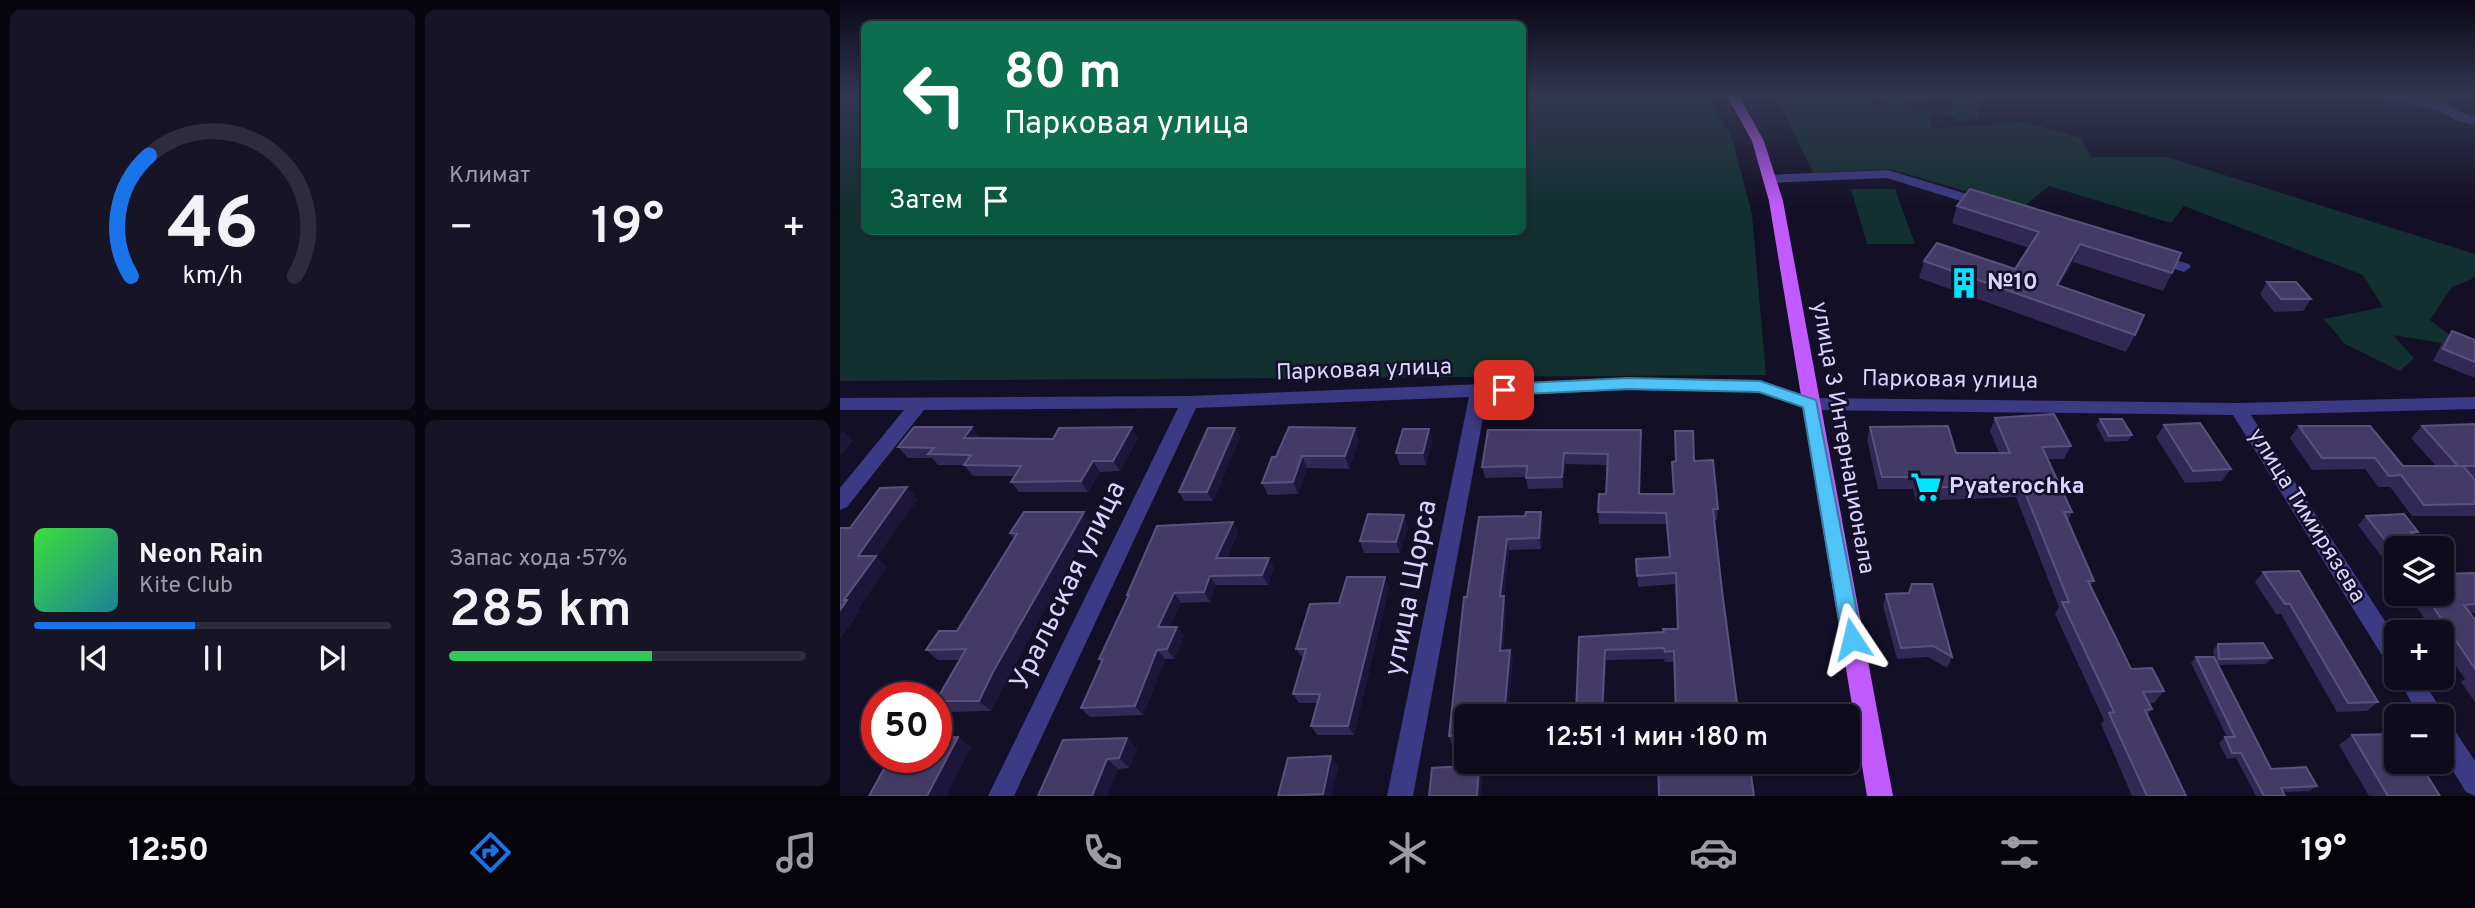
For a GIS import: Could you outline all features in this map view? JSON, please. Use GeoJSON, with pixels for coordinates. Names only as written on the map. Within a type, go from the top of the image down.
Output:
{"type":"FeatureCollection","features":[{"type":"Feature","properties":{"kind":"main road","name":"улица 3 Интернационала"},"geometry":{"type":"LineString","coordinates":[[1754,133],[1776,201],[1880,796]]}},
{"type":"Feature","properties":{"kind":"street"},"geometry":{"type":"LineString","coordinates":[[1769,179],[1888,174],[2004,210]]}},
{"type":"Feature","properties":{"kind":"street"},"geometry":{"type":"LineString","coordinates":[[2146,255],[2184,267]]}},
{"type":"Feature","properties":{"kind":"street","name":"Парковая улица"},"geometry":{"type":"LineString","coordinates":[[840,404],[1191,402],[1628,384],[1760,386],[1810,404],[2238,409],[2475,403]]}},
{"type":"Feature","properties":{"kind":"street","name":"улица Щорса"},"geometry":{"type":"LineString","coordinates":[[1400,796],[1479,391]]}},
{"type":"Feature","properties":{"kind":"street","name":"Уральская улица"},"geometry":{"type":"LineString","coordinates":[[1002,796],[1191,402]]}},
{"type":"Feature","properties":{"kind":"street"},"geometry":{"type":"LineString","coordinates":[[840,502],[919,404]]}},
{"type":"Feature","properties":{"kind":"street","name":"улица Тимирязева"},"geometry":{"type":"LineString","coordinates":[[2238,409],[2384,639]]}},
{"type":"Feature","properties":{"kind":"street"},"geometry":{"type":"LineString","coordinates":[[2454,750],[2475,783]]}},
{"type":"Feature","properties":{"kind":"green space"},"geometry":{"type":"Polygon","coordinates":[[[840,133],[861,133],[861,235],[1526,235],[1526,133],[1729,133],[1752,214],[1766,375],[840,381],[840,133]]]}},
{"type":"Feature","properties":{"kind":"green space"},"geometry":{"type":"Polygon","coordinates":[[[1794,133],[2064,133],[2081,138],[2091,157],[2167,157],[2475,254],[2475,275],[2472,279],[2452,287],[2430,320],[2457,341],[2454,345],[2393,335],[2414,358],[2400,371],[2345,344],[2324,319],[2383,307],[2363,275],[2184,206],[2171,223],[2049,186],[2022,208],[1890,169],[1813,173],[1794,133]]]}},
{"type":"Feature","properties":{"kind":"green space"},"geometry":{"type":"Polygon","coordinates":[[[1851,189],[1895,189],[1915,244],[1867,244],[1851,189]]]}},
{"type":"Feature","properties":{"kind":"building"},"geometry":{"type":"Polygon","coordinates":[[[1970,189],[2181,253],[2172,273],[2080,244],[2057,285],[2144,315],[2135,335],[1924,261],[1937,243],[2015,269],[2039,232],[1957,206],[1970,189]]]}},
{"type":"Feature","properties":{"kind":"building"},"geometry":{"type":"Polygon","coordinates":[[[2267,282],[2296,282],[2311,299],[2281,299],[2267,282]]]}},
{"type":"Feature","properties":{"kind":"building"},"geometry":{"type":"Polygon","coordinates":[[[2452,331],[2475,340],[2475,362],[2443,349],[2452,331]]]}},
{"type":"Feature","properties":{"kind":"building"},"geometry":{"type":"Polygon","coordinates":[[[2054,414],[2071,446],[2042,447],[2072,512],[2064,512],[2094,581],[2088,581],[2131,669],[2152,668],[2164,691],[2143,692],[2152,709],[2145,710],[2186,796],[2147,796],[2109,713],[2114,712],[2062,602],[2069,602],[2022,485],[1920,488],[1917,477],[1882,477],[1870,427],[1948,426],[1956,453],[2010,453],[1995,418],[2054,414]]]}},
{"type":"Feature","properties":{"kind":"building"},"geometry":{"type":"Polygon","coordinates":[[[2100,419],[2122,419],[2132,435],[2109,436],[2100,419]]]}},
{"type":"Feature","properties":{"kind":"building"},"geometry":{"type":"Polygon","coordinates":[[[2200,423],[2231,469],[2193,471],[2164,425],[2200,423]]]}},
{"type":"Feature","properties":{"kind":"building"},"geometry":{"type":"Polygon","coordinates":[[[2475,424],[2475,466],[2458,466],[2422,426],[2475,424]]]}},
{"type":"Feature","properties":{"kind":"building"},"geometry":{"type":"Polygon","coordinates":[[[2299,426],[2370,426],[2403,466],[2463,466],[2475,480],[2475,504],[2424,505],[2401,475],[2389,476],[2375,458],[2322,458],[2299,426]]]}},
{"type":"Feature","properties":{"kind":"building"},"geometry":{"type":"Polygon","coordinates":[[[914,427],[972,427],[964,438],[1053,439],[1059,428],[1132,427],[1113,461],[1093,461],[1081,481],[1011,482],[1021,466],[964,465],[971,455],[928,454],[934,448],[898,447],[914,427]]]}},
{"type":"Feature","properties":{"kind":"building"},"geometry":{"type":"Polygon","coordinates":[[[1289,427],[1355,428],[1345,456],[1302,456],[1293,482],[1262,483],[1272,457],[1276,457],[1289,427]]]}},
{"type":"Feature","properties":{"kind":"building"},"geometry":{"type":"Polygon","coordinates":[[[1208,428],[1235,428],[1207,492],[1179,492],[1208,428]]]}},
{"type":"Feature","properties":{"kind":"building"},"geometry":{"type":"Polygon","coordinates":[[[1403,429],[1429,429],[1423,453],[1396,453],[1403,429]]]}},
{"type":"Feature","properties":{"kind":"building"},"geometry":{"type":"Polygon","coordinates":[[[1488,430],[1641,430],[1639,494],[1674,494],[1672,462],[1676,461],[1675,431],[1693,431],[1694,461],[1713,460],[1718,509],[1713,509],[1737,704],[1676,704],[1674,651],[1665,652],[1664,648],[1605,650],[1603,704],[1576,704],[1579,637],[1678,629],[1676,573],[1637,576],[1636,559],[1670,557],[1666,513],[1598,512],[1599,494],[1606,494],[1608,454],[1564,453],[1562,477],[1526,478],[1527,466],[1482,467],[1488,430]]]}},
{"type":"Feature","properties":{"kind":"building"},"geometry":{"type":"Polygon","coordinates":[[[907,487],[858,556],[876,556],[844,600],[847,600],[840,610],[840,528],[850,528],[880,488],[907,487]]]}},
{"type":"Feature","properties":{"kind":"building"},"geometry":{"type":"Polygon","coordinates":[[[1024,512],[1084,512],[979,701],[952,701],[952,682],[947,682],[966,649],[926,650],[939,631],[957,631],[1017,534],[1010,533],[1024,512]]]}},
{"type":"Feature","properties":{"kind":"building"},"geometry":{"type":"Polygon","coordinates":[[[1526,512],[1541,512],[1539,538],[1507,539],[1500,596],[1504,596],[1500,651],[1510,650],[1505,704],[1454,704],[1454,736],[1449,736],[1464,597],[1467,597],[1479,517],[1525,516],[1526,512]]]}},
{"type":"Feature","properties":{"kind":"building"},"geometry":{"type":"Polygon","coordinates":[[[1368,514],[1404,515],[1396,542],[1360,541],[1368,514]]]}},
{"type":"Feature","properties":{"kind":"building"},"geometry":{"type":"Polygon","coordinates":[[[2404,514],[2418,532],[2411,532],[2414,536],[2384,536],[2384,539],[2366,516],[2404,514]]]}},
{"type":"Feature","properties":{"kind":"building"},"geometry":{"type":"Polygon","coordinates":[[[1233,522],[1216,558],[1269,558],[1262,575],[1210,576],[1204,592],[1174,593],[1158,627],[1177,627],[1167,649],[1157,650],[1135,706],[1081,708],[1103,659],[1099,659],[1157,526],[1233,522]]]}},
{"type":"Feature","properties":{"kind":"building"},"geometry":{"type":"Polygon","coordinates":[[[2299,571],[2378,702],[2348,703],[2290,604],[2285,604],[2263,572],[2299,571]]]}},
{"type":"Feature","properties":{"kind":"building"},"geometry":{"type":"Polygon","coordinates":[[[2474,573],[2475,604],[2464,605],[2475,620],[2475,669],[2454,638],[2454,620],[2442,620],[2433,606],[2454,606],[2454,574],[2474,573]]]}},
{"type":"Feature","properties":{"kind":"building"},"geometry":{"type":"Polygon","coordinates":[[[1347,577],[1385,577],[1348,726],[1311,726],[1320,694],[1293,694],[1306,649],[1296,649],[1310,604],[1339,603],[1347,577]]]}},
{"type":"Feature","properties":{"kind":"building"},"geometry":{"type":"Polygon","coordinates":[[[1912,584],[1932,584],[1952,657],[1933,646],[1901,648],[1886,594],[1909,593],[1912,584]]]}},
{"type":"Feature","properties":{"kind":"building"},"geometry":{"type":"Polygon","coordinates":[[[2263,643],[2272,658],[2219,659],[2218,644],[2263,643]]]}},
{"type":"Feature","properties":{"kind":"building"},"geometry":{"type":"Polygon","coordinates":[[[2196,657],[2214,657],[2271,769],[2306,767],[2317,786],[2281,788],[2285,796],[2264,796],[2241,753],[2232,753],[2225,737],[2235,737],[2196,657]]]}},
{"type":"Feature","properties":{"kind":"building"},"geometry":{"type":"Polygon","coordinates":[[[2384,734],[2384,774],[2426,774],[2440,796],[2388,796],[2352,735],[2384,734]]]}},
{"type":"Feature","properties":{"kind":"building"},"geometry":{"type":"Polygon","coordinates":[[[952,737],[958,737],[952,748],[952,737]]]}},
{"type":"Feature","properties":{"kind":"building"},"geometry":{"type":"Polygon","coordinates":[[[1127,738],[1119,758],[1107,759],[1092,796],[1038,796],[1063,740],[1127,738]]]}},
{"type":"Feature","properties":{"kind":"building"},"geometry":{"type":"Polygon","coordinates":[[[1331,756],[1323,794],[1278,796],[1288,758],[1331,756]]]}},
{"type":"Feature","properties":{"kind":"building"},"geometry":{"type":"Polygon","coordinates":[[[1454,767],[1454,774],[1478,774],[1477,796],[1429,796],[1432,768],[1454,767]]]}},
{"type":"Feature","properties":{"kind":"building"},"geometry":{"type":"Polygon","coordinates":[[[882,773],[939,773],[927,796],[869,796],[882,773]]]}},
{"type":"Feature","properties":{"kind":"building"},"geometry":{"type":"Polygon","coordinates":[[[1658,774],[1751,774],[1754,796],[1659,796],[1658,774]]]}},
{"type":"Feature","properties":{"kind":"place","name":"№10"},"geometry":{"type":"Point","coordinates":[1964,283]}},
{"type":"Feature","properties":{"kind":"place","name":"Pyaterochka"},"geometry":{"type":"Point","coordinates":[1926,487]}},
{"type":"Feature","properties":{"kind":"route"},"geometry":{"type":"LineString","coordinates":[[1504,390],[1628,384],[1760,386],[1810,404],[1852,639]]}}]}
